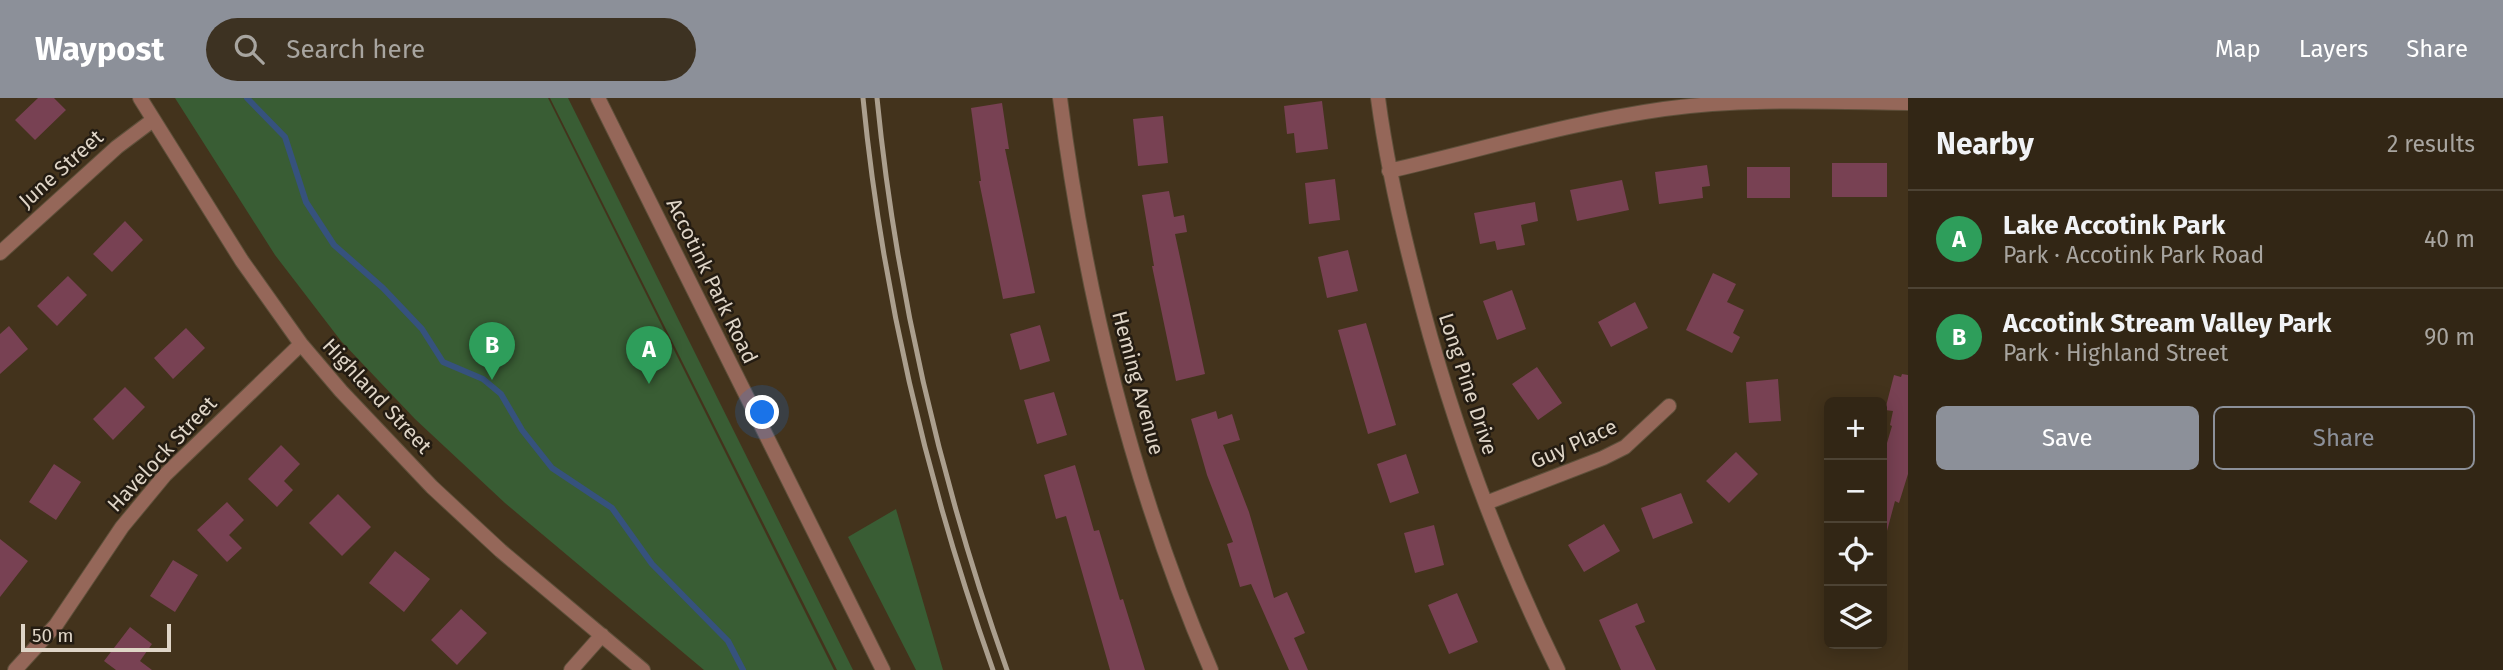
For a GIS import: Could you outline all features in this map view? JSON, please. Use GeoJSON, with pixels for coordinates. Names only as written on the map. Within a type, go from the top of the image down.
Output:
{"type":"FeatureCollection","features":[{"type":"Feature","properties":{"kind":"street","name":"Highland Street"},"geometry":{"type":"LineString","coordinates":[[140,98],[203,202],[300,344],[378,431],[432,486],[501,551],[643,670]]}},
{"type":"Feature","properties":{"kind":"street","name":"Accotink Park Road"},"geometry":{"type":"LineString","coordinates":[[598,98],[883,670]]}},
{"type":"Feature","properties":{"kind":"street","name":"Heming Avenue"},"geometry":{"type":"LineString","coordinates":[[1060,98],[1071,183],[1106,352],[1154,518],[1211,670]]}},
{"type":"Feature","properties":{"kind":"street","name":"Long Pine Drive"},"geometry":{"type":"LineString","coordinates":[[1378,98],[1390,171],[1429,334],[1459,432],[1511,568],[1558,670]]}},
{"type":"Feature","properties":{"kind":"street"},"geometry":{"type":"LineString","coordinates":[[1390,171],[1618,117],[1709,104],[1908,103]]}},
{"type":"Feature","properties":{"kind":"street","name":"June Street"},"geometry":{"type":"LineString","coordinates":[[0,253],[117,147],[153,120]]}},
{"type":"Feature","properties":{"kind":"street","name":"Havelock Street"},"geometry":{"type":"LineString","coordinates":[[15,670],[56,625],[121,527],[165,475],[300,344]]}},
{"type":"Feature","properties":{"kind":"street","name":"Guy Place"},"geometry":{"type":"LineString","coordinates":[[1486,503],[1625,447],[1669,406]]}},
{"type":"Feature","properties":{"kind":"street"},"geometry":{"type":"LineString","coordinates":[[571,670],[602,635]]}},
{"type":"Feature","properties":{"kind":"green space"},"geometry":{"type":"Polygon","coordinates":[[[175,98],[548,98],[834,670],[704,670],[505,503],[415,419],[341,341],[275,255],[175,98]]]}},
{"type":"Feature","properties":{"kind":"green space"},"geometry":{"type":"Polygon","coordinates":[[[550,98],[568,98],[853,670],[837,670],[550,98]]]}},
{"type":"Feature","properties":{"kind":"green space"},"geometry":{"type":"Polygon","coordinates":[[[896,509],[943,670],[916,670],[848,537],[896,509]]]}},
{"type":"Feature","properties":{"kind":"building"},"geometry":{"type":"Polygon","coordinates":[[[38,98],[54,98],[66,110],[35,140],[15,120],[38,98]]]}},
{"type":"Feature","properties":{"kind":"building"},"geometry":{"type":"Polygon","coordinates":[[[1322,101],[1328,149],[1296,153],[1294,133],[1287,134],[1284,106],[1322,101]]]}},
{"type":"Feature","properties":{"kind":"building"},"geometry":{"type":"Polygon","coordinates":[[[1002,103],[1009,149],[1005,149],[1035,293],[1003,299],[979,181],[971,108],[1002,103]]]}},
{"type":"Feature","properties":{"kind":"building"},"geometry":{"type":"Polygon","coordinates":[[[1163,116],[1168,163],[1138,166],[1133,119],[1163,116]]]}},
{"type":"Feature","properties":{"kind":"building"},"geometry":{"type":"Polygon","coordinates":[[[1832,163],[1887,163],[1887,197],[1832,197],[1832,163]]]}},
{"type":"Feature","properties":{"kind":"building"},"geometry":{"type":"Polygon","coordinates":[[[1707,165],[1710,186],[1702,187],[1703,198],[1659,204],[1655,172],[1707,165]]]}},
{"type":"Feature","properties":{"kind":"building"},"geometry":{"type":"Polygon","coordinates":[[[1747,167],[1790,167],[1790,198],[1747,198],[1747,167]]]}},
{"type":"Feature","properties":{"kind":"building"},"geometry":{"type":"Polygon","coordinates":[[[1335,179],[1340,220],[1309,224],[1305,183],[1335,179]]]}},
{"type":"Feature","properties":{"kind":"building"},"geometry":{"type":"Polygon","coordinates":[[[1622,180],[1629,210],[1577,221],[1570,190],[1622,180]]]}},
{"type":"Feature","properties":{"kind":"building"},"geometry":{"type":"Polygon","coordinates":[[[1169,191],[1174,217],[1184,215],[1187,232],[1175,234],[1205,374],[1176,381],[1152,266],[1142,195],[1169,191]]]}},
{"type":"Feature","properties":{"kind":"building"},"geometry":{"type":"Polygon","coordinates":[[[1535,202],[1538,221],[1521,225],[1525,245],[1497,250],[1495,241],[1480,244],[1474,213],[1535,202]]]}},
{"type":"Feature","properties":{"kind":"building"},"geometry":{"type":"Polygon","coordinates":[[[125,221],[143,240],[112,272],[93,254],[125,221]]]}},
{"type":"Feature","properties":{"kind":"building"},"geometry":{"type":"Polygon","coordinates":[[[1348,250],[1358,291],[1327,298],[1318,257],[1348,250]]]}},
{"type":"Feature","properties":{"kind":"building"},"geometry":{"type":"Polygon","coordinates":[[[1713,273],[1736,284],[1727,302],[1744,310],[1733,333],[1740,337],[1732,353],[1686,330],[1713,273]]]}},
{"type":"Feature","properties":{"kind":"building"},"geometry":{"type":"Polygon","coordinates":[[[68,276],[87,295],[57,326],[37,306],[68,276]]]}},
{"type":"Feature","properties":{"kind":"building"},"geometry":{"type":"Polygon","coordinates":[[[1512,290],[1526,329],[1497,340],[1483,301],[1512,290]]]}},
{"type":"Feature","properties":{"kind":"building"},"geometry":{"type":"Polygon","coordinates":[[[1635,302],[1648,328],[1611,347],[1598,322],[1635,302]]]}},
{"type":"Feature","properties":{"kind":"building"},"geometry":{"type":"Polygon","coordinates":[[[1366,323],[1396,425],[1368,434],[1338,330],[1366,323]]]}},
{"type":"Feature","properties":{"kind":"building"},"geometry":{"type":"Polygon","coordinates":[[[1040,325],[1050,361],[1020,370],[1010,334],[1040,325]]]}},
{"type":"Feature","properties":{"kind":"building"},"geometry":{"type":"Polygon","coordinates":[[[9,326],[28,349],[0,374],[0,334],[9,326]]]}},
{"type":"Feature","properties":{"kind":"building"},"geometry":{"type":"Polygon","coordinates":[[[186,328],[205,348],[173,379],[154,358],[186,328]]]}},
{"type":"Feature","properties":{"kind":"building"},"geometry":{"type":"Polygon","coordinates":[[[1537,367],[1562,403],[1538,420],[1512,384],[1537,367]]]}},
{"type":"Feature","properties":{"kind":"building"},"geometry":{"type":"Polygon","coordinates":[[[1902,374],[1908,375],[1908,474],[1899,503],[1895,501],[1887,531],[1887,443],[1893,411],[1887,410],[1887,402],[1894,375],[1901,377],[1902,374]]]}},
{"type":"Feature","properties":{"kind":"building"},"geometry":{"type":"Polygon","coordinates":[[[1778,379],[1781,421],[1749,423],[1746,382],[1778,379]]]}},
{"type":"Feature","properties":{"kind":"building"},"geometry":{"type":"Polygon","coordinates":[[[125,387],[145,407],[113,440],[93,419],[125,387]]]}},
{"type":"Feature","properties":{"kind":"building"},"geometry":{"type":"Polygon","coordinates":[[[1054,392],[1067,435],[1037,444],[1024,400],[1054,392]]]}},
{"type":"Feature","properties":{"kind":"building"},"geometry":{"type":"Polygon","coordinates":[[[1216,411],[1218,419],[1232,414],[1240,440],[1223,445],[1249,512],[1274,598],[1287,592],[1305,633],[1294,638],[1308,670],[1289,670],[1251,584],[1240,587],[1227,544],[1233,542],[1207,475],[1191,419],[1216,411]]]}},
{"type":"Feature","properties":{"kind":"building"},"geometry":{"type":"Polygon","coordinates":[[[281,445],[300,464],[284,481],[293,490],[277,507],[248,479],[281,445]]]}},
{"type":"Feature","properties":{"kind":"building"},"geometry":{"type":"Polygon","coordinates":[[[1736,452],[1758,474],[1729,503],[1706,481],[1736,452]]]}},
{"type":"Feature","properties":{"kind":"building"},"geometry":{"type":"Polygon","coordinates":[[[1406,454],[1419,493],[1390,503],[1377,464],[1406,454]]]}},
{"type":"Feature","properties":{"kind":"building"},"geometry":{"type":"Polygon","coordinates":[[[54,464],[81,482],[56,520],[29,502],[54,464]]]}},
{"type":"Feature","properties":{"kind":"building"},"geometry":{"type":"Polygon","coordinates":[[[1075,465],[1094,531],[1099,530],[1145,670],[1110,670],[1066,516],[1056,519],[1044,475],[1075,465]]]}},
{"type":"Feature","properties":{"kind":"building"},"geometry":{"type":"Polygon","coordinates":[[[1681,493],[1693,523],[1653,539],[1641,508],[1681,493]]]}},
{"type":"Feature","properties":{"kind":"building"},"geometry":{"type":"Polygon","coordinates":[[[338,494],[371,527],[342,556],[309,523],[338,494]]]}},
{"type":"Feature","properties":{"kind":"building"},"geometry":{"type":"Polygon","coordinates":[[[227,502],[244,520],[229,535],[242,548],[227,562],[197,530],[227,502]]]}},
{"type":"Feature","properties":{"kind":"building"},"geometry":{"type":"Polygon","coordinates":[[[1604,524],[1620,551],[1584,572],[1568,545],[1604,524]]]}},
{"type":"Feature","properties":{"kind":"building"},"geometry":{"type":"Polygon","coordinates":[[[1434,525],[1444,565],[1415,573],[1404,533],[1434,525]]]}},
{"type":"Feature","properties":{"kind":"building"},"geometry":{"type":"Polygon","coordinates":[[[0,539],[28,561],[0,597],[0,539]]]}},
{"type":"Feature","properties":{"kind":"building"},"geometry":{"type":"Polygon","coordinates":[[[395,551],[430,579],[404,612],[369,583],[395,551]]]}},
{"type":"Feature","properties":{"kind":"building"},"geometry":{"type":"Polygon","coordinates":[[[173,560],[198,575],[175,612],[150,596],[173,560]]]}},
{"type":"Feature","properties":{"kind":"building"},"geometry":{"type":"Polygon","coordinates":[[[1457,593],[1478,642],[1449,654],[1428,605],[1457,593]]]}},
{"type":"Feature","properties":{"kind":"building"},"geometry":{"type":"Polygon","coordinates":[[[1637,603],[1645,622],[1635,626],[1656,670],[1621,670],[1599,620],[1637,603]]]}},
{"type":"Feature","properties":{"kind":"building"},"geometry":{"type":"Polygon","coordinates":[[[461,609],[487,633],[457,665],[431,640],[461,609]]]}},
{"type":"Feature","properties":{"kind":"building"},"geometry":{"type":"Polygon","coordinates":[[[130,627],[152,644],[140,661],[152,670],[116,670],[104,661],[130,627]]]}},
{"type":"Feature","properties":{"kind":"waterway"},"geometry":{"type":"LineString","coordinates":[[247,98],[285,137],[306,202],[334,245],[383,288],[422,329],[443,362],[483,379],[501,394],[522,430],[552,468],[612,508],[652,564],[728,641],[743,670]]}},
{"type":"Feature","properties":{"kind":"railway"},"geometry":{"type":"LineString","coordinates":[[863,98],[882,243],[911,388],[948,530],[993,670]]}},
{"type":"Feature","properties":{"kind":"railway"},"geometry":{"type":"LineString","coordinates":[[877,98],[896,243],[925,388],[962,530],[1007,670]]}},
{"type":"Feature","properties":{"kind":"place","name":"Accotink Stream Valley Park"},"geometry":{"type":"Point","coordinates":[492,380]}},
{"type":"Feature","properties":{"kind":"place","name":"Lake Accotink Park"},"geometry":{"type":"Point","coordinates":[649,384]}}]}
